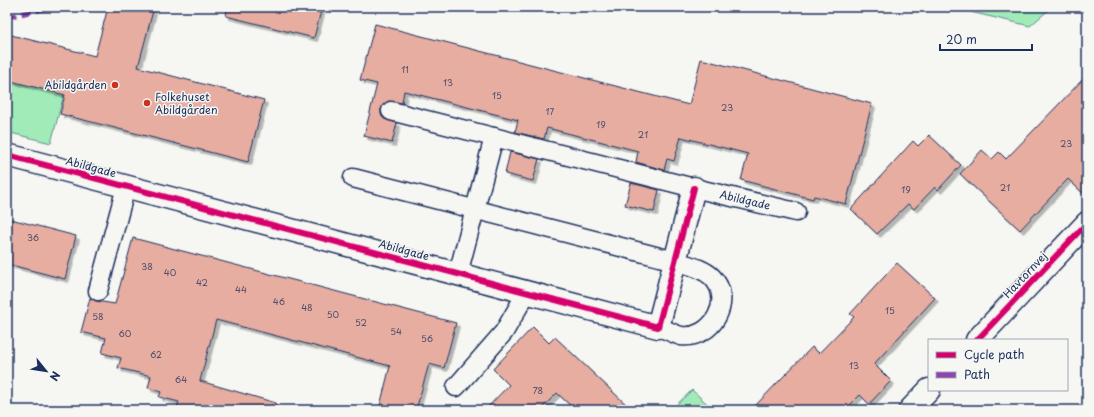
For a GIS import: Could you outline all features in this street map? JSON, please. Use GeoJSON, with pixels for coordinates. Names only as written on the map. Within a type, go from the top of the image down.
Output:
{"type":"FeatureCollection","features":[{"type":"Feature","properties":{"kind":"street","name":"Abildgade"},"geometry":{"type":"LineString","coordinates":[[7,155],[658,327]]}},
{"type":"Feature","properties":{"kind":"street"},"geometry":{"type":"LineString","coordinates":[[658,327],[694,188]]}},
{"type":"Feature","properties":{"kind":"street","name":"Havtornvej"},"geometry":{"type":"LineString","coordinates":[[978,339],[1087,223]]}},
{"type":"Feature","properties":{"kind":"street"},"geometry":{"type":"LineString","coordinates":[[910,410],[928,391]]}},
{"type":"Feature","properties":{"kind":"lane","name":"Abildgade"},"geometry":{"type":"LineString","coordinates":[[391,111],[694,188],[796,212]]}},
{"type":"Feature","properties":{"kind":"lane"},"geometry":{"type":"LineString","coordinates":[[458,274],[494,137]]}},
{"type":"Feature","properties":{"kind":"lane"},"geometry":{"type":"LineString","coordinates":[[353,178],[675,261],[697,268],[712,277],[720,291],[721,309],[713,324],[698,334],[681,336],[658,327]]}},
{"type":"Feature","properties":{"kind":"lane"},"geometry":{"type":"LineString","coordinates":[[98,291],[126,187]]}},
{"type":"Feature","properties":{"kind":"lane"},"geometry":{"type":"LineString","coordinates":[[456,387],[504,332],[527,292]]}},
{"type":"Feature","properties":{"kind":"green space"},"geometry":{"type":"Polygon","coordinates":[[[949,7],[1052,7],[1030,26],[949,7]]]}},
{"type":"Feature","properties":{"kind":"green space"},"geometry":{"type":"Polygon","coordinates":[[[7,79],[64,94],[51,143],[7,132],[7,79]]]}},
{"type":"Feature","properties":{"kind":"green space"},"geometry":{"type":"Polygon","coordinates":[[[692,390],[714,410],[671,410],[692,390]]]}},
{"type":"Feature","properties":{"kind":"building","name":"Abildgården"},"geometry":{"type":"Polygon","coordinates":[[[108,7],[154,7],[138,67],[264,100],[248,162],[60,114],[65,95],[7,80],[7,34],[95,56],[108,7]]]}},
{"type":"Feature","properties":{"kind":"building"},"geometry":{"type":"Polygon","coordinates":[[[227,7],[322,7],[314,38],[226,16],[227,7]]]}},
{"type":"Feature","properties":{"kind":"building"},"geometry":{"type":"Polygon","coordinates":[[[375,24],[689,105],[701,59],[872,104],[846,204],[814,196],[813,199],[741,180],[748,154],[681,137],[674,161],[667,159],[664,170],[636,162],[638,151],[547,128],[544,139],[515,132],[518,120],[404,91],[402,103],[388,101],[381,109],[381,114],[384,119],[397,123],[392,143],[364,136],[377,84],[360,80],[375,24]]]}},
{"type":"Feature","properties":{"kind":"building"},"geometry":{"type":"Polygon","coordinates":[[[1087,75],[1087,197],[1068,179],[1020,230],[960,174],[982,150],[992,159],[999,152],[1006,159],[1087,75]]]}},
{"type":"Feature","properties":{"kind":"building"},"geometry":{"type":"Polygon","coordinates":[[[929,135],[961,165],[938,190],[935,187],[914,209],[908,204],[877,234],[851,209],[913,141],[918,146],[929,135]]]}},
{"type":"Feature","properties":{"kind":"building"},"geometry":{"type":"Polygon","coordinates":[[[510,152],[539,159],[533,181],[505,174],[510,152]]]}},
{"type":"Feature","properties":{"kind":"building"},"geometry":{"type":"Polygon","coordinates":[[[631,183],[659,190],[654,212],[625,205],[631,183]]]}},
{"type":"Feature","properties":{"kind":"building"},"geometry":{"type":"Polygon","coordinates":[[[7,218],[76,236],[65,279],[7,264],[7,218]]]}},
{"type":"Feature","properties":{"kind":"building"},"geometry":{"type":"Polygon","coordinates":[[[133,238],[456,323],[444,368],[429,364],[416,410],[379,410],[390,366],[216,320],[200,381],[276,403],[275,410],[176,410],[179,402],[159,397],[161,392],[148,388],[151,376],[118,368],[121,358],[102,353],[106,338],[81,332],[90,298],[96,301],[115,304],[133,238]]]}},
{"type":"Feature","properties":{"kind":"building"},"geometry":{"type":"Polygon","coordinates":[[[897,263],[935,298],[874,364],[891,381],[869,404],[860,395],[845,410],[751,410],[812,347],[819,353],[854,317],[850,314],[897,263]]]}},
{"type":"Feature","properties":{"kind":"building"},"geometry":{"type":"Polygon","coordinates":[[[533,327],[549,343],[555,337],[632,410],[575,410],[557,393],[540,410],[485,410],[509,385],[493,369],[533,327]]]}},
{"type":"Feature","properties":{"kind":"marked path"},"geometry":{"type":"LineString","coordinates":[[7,17],[52,7]]}},
{"type":"Feature","properties":{"kind":"cycle path"},"geometry":{"type":"LineString","coordinates":[[7,155],[658,327],[694,188]]}},
{"type":"Feature","properties":{"kind":"cycle path"},"geometry":{"type":"LineString","coordinates":[[978,339],[1087,223]]}},
{"type":"Feature","properties":{"kind":"place","name":"Abildgården"},"geometry":{"type":"Point","coordinates":[115,85]}},
{"type":"Feature","properties":{"kind":"place","name":"Folkehuset Abildgården"},"geometry":{"type":"Point","coordinates":[147,103]}}]}
